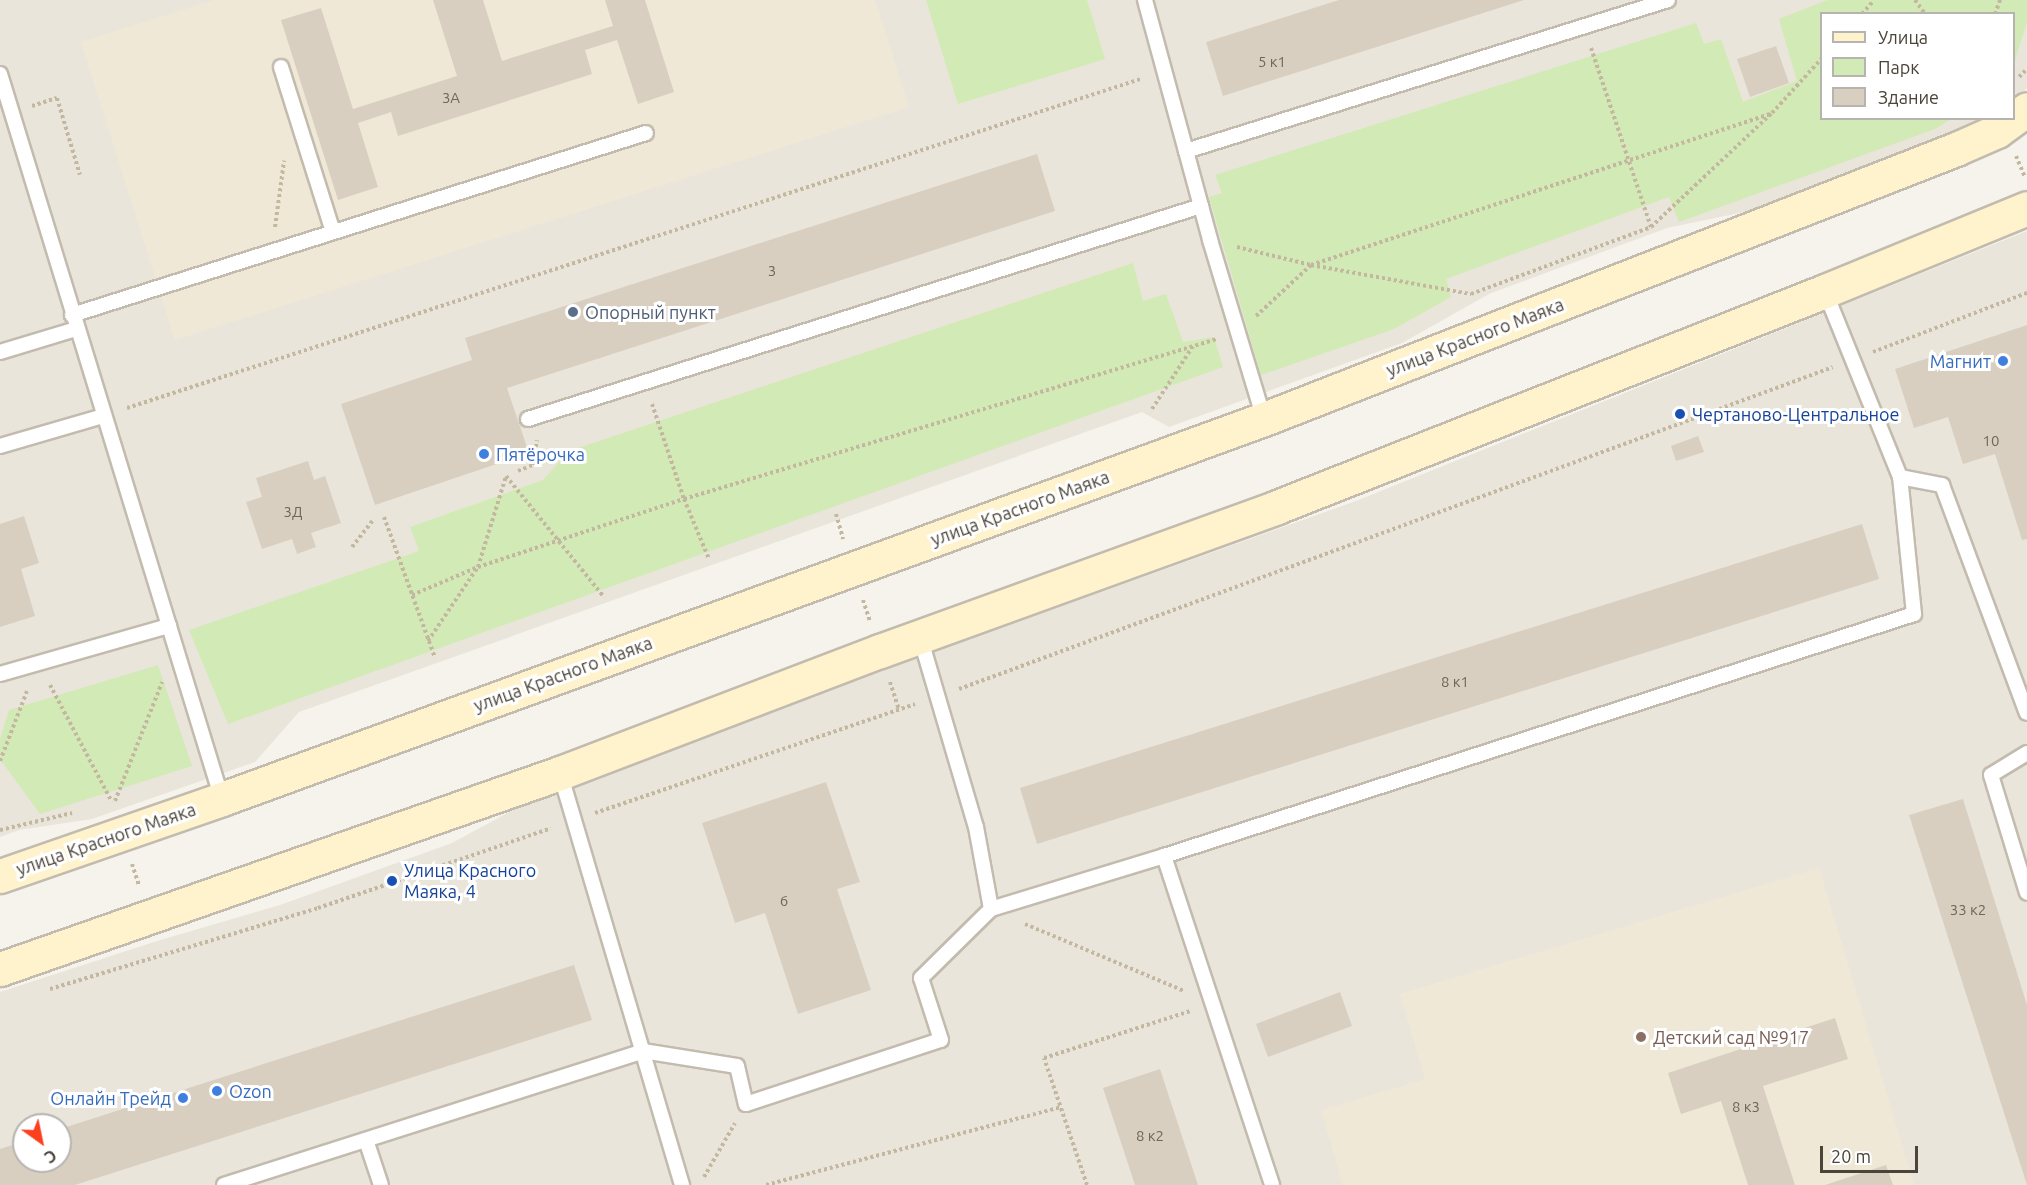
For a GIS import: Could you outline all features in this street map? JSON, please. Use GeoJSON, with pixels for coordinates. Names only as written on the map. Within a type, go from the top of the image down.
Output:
{"type":"FeatureCollection","features":[{"type":"Feature","properties":{"kind":"street","name":"улица Красного Маяка"},"geometry":{"type":"LineString","coordinates":[[0,876],[222,799],[1264,419],[1956,149],[1997,131],[2012,120]]}},
{"type":"Feature","properties":{"kind":"street"},"geometry":{"type":"LineString","coordinates":[[0,969],[560,773],[920,637],[1277,507],[1825,291],[2027,208]]}},
{"type":"Feature","properties":{"kind":"lane"},"geometry":{"type":"LineString","coordinates":[[1145,0],[1210,240],[1264,419]]}},
{"type":"Feature","properties":{"kind":"lane"},"geometry":{"type":"LineString","coordinates":[[1186,151],[1668,0]]}},
{"type":"Feature","properties":{"kind":"lane"},"geometry":{"type":"LineString","coordinates":[[280,67],[333,232]]}},
{"type":"Feature","properties":{"kind":"lane"},"geometry":{"type":"LineString","coordinates":[[0,74],[74,322],[222,799]]}},
{"type":"Feature","properties":{"kind":"lane"},"geometry":{"type":"LineString","coordinates":[[0,352],[74,322],[271,252],[646,133]]}},
{"type":"Feature","properties":{"kind":"lane"},"geometry":{"type":"LineString","coordinates":[[528,419],[1201,206]]}},
{"type":"Feature","properties":{"kind":"lane"},"geometry":{"type":"LineString","coordinates":[[224,1185],[643,1051],[737,1066],[746,1104],[941,1040],[921,978],[991,909],[1164,856],[1914,614],[1900,477],[1825,291]]}},
{"type":"Feature","properties":{"kind":"lane"},"geometry":{"type":"LineString","coordinates":[[0,446],[104,416]]}},
{"type":"Feature","properties":{"kind":"lane"},"geometry":{"type":"LineString","coordinates":[[1900,477],[1942,485],[2027,713]]}},
{"type":"Feature","properties":{"kind":"lane"},"geometry":{"type":"LineString","coordinates":[[0,674],[169,626]]}},
{"type":"Feature","properties":{"kind":"lane"},"geometry":{"type":"LineString","coordinates":[[920,637],[976,827],[991,909]]}},
{"type":"Feature","properties":{"kind":"lane"},"geometry":{"type":"LineString","coordinates":[[2027,753],[1991,775],[2027,893]]}},
{"type":"Feature","properties":{"kind":"lane"},"geometry":{"type":"LineString","coordinates":[[560,773],[682,1185]]}},
{"type":"Feature","properties":{"kind":"lane"},"geometry":{"type":"LineString","coordinates":[[1164,856],[1272,1185]]}},
{"type":"Feature","properties":{"kind":"lane"},"geometry":{"type":"LineString","coordinates":[[366,1140],[381,1185]]}},
{"type":"Feature","properties":{"kind":"path"},"geometry":{"type":"LineString","coordinates":[[1864,12],[1874,0]]}},
{"type":"Feature","properties":{"kind":"path"},"geometry":{"type":"LineString","coordinates":[[1590,47],[1651,227]]}},
{"type":"Feature","properties":{"kind":"path"},"geometry":{"type":"LineString","coordinates":[[1210,240],[1311,265],[1471,294],[1651,227],[1772,112],[1820,59]]}},
{"type":"Feature","properties":{"kind":"path"},"geometry":{"type":"LineString","coordinates":[[104,416],[1164,72]]}},
{"type":"Feature","properties":{"kind":"path"},"geometry":{"type":"LineString","coordinates":[[11,112],[57,98],[80,175]]}},
{"type":"Feature","properties":{"kind":"path"},"geometry":{"type":"LineString","coordinates":[[271,252],[292,104]]}},
{"type":"Feature","properties":{"kind":"path"},"geometry":{"type":"LineString","coordinates":[[412,595],[478,567],[684,499],[1238,333],[1311,265],[1772,112]]}},
{"type":"Feature","properties":{"kind":"path"},"geometry":{"type":"LineString","coordinates":[[1852,360],[2027,293]]}},
{"type":"Feature","properties":{"kind":"path"},"geometry":{"type":"LineString","coordinates":[[1152,409],[1194,345]]}},
{"type":"Feature","properties":{"kind":"path"},"geometry":{"type":"LineString","coordinates":[[645,383],[684,499],[709,559]]}},
{"type":"Feature","properties":{"kind":"path"},"geometry":{"type":"LineString","coordinates":[[518,471],[533,465]]}},
{"type":"Feature","properties":{"kind":"path"},"geometry":{"type":"LineString","coordinates":[[428,641],[478,567],[506,476],[604,597]]}},
{"type":"Feature","properties":{"kind":"path"},"geometry":{"type":"LineString","coordinates":[[836,514],[844,542]]}},
{"type":"Feature","properties":{"kind":"path"},"geometry":{"type":"LineString","coordinates":[[384,518],[435,658]]}},
{"type":"Feature","properties":{"kind":"path"},"geometry":{"type":"LineString","coordinates":[[352,547],[372,521]]}},
{"type":"Feature","properties":{"kind":"path"},"geometry":{"type":"LineString","coordinates":[[862,595],[871,624]]}},
{"type":"Feature","properties":{"kind":"path"},"geometry":{"type":"LineString","coordinates":[[113,804],[176,649]]}},
{"type":"Feature","properties":{"kind":"path"},"geometry":{"type":"LineString","coordinates":[[38,663],[113,804]]}},
{"type":"Feature","properties":{"kind":"path"},"geometry":{"type":"LineString","coordinates":[[0,761],[38,663]]}},
{"type":"Feature","properties":{"kind":"path"},"geometry":{"type":"LineString","coordinates":[[889,679],[899,710]]}},
{"type":"Feature","properties":{"kind":"path"},"geometry":{"type":"LineString","coordinates":[[102,807],[113,804]]}},
{"type":"Feature","properties":{"kind":"path"},"geometry":{"type":"LineString","coordinates":[[0,830],[79,812]]}},
{"type":"Feature","properties":{"kind":"path"},"geometry":{"type":"LineString","coordinates":[[131,860],[142,893]]}},
{"type":"Feature","properties":{"kind":"path"},"geometry":{"type":"LineString","coordinates":[[991,909],[1212,1003]]}},
{"type":"Feature","properties":{"kind":"path"},"geometry":{"type":"LineString","coordinates":[[1087,1185],[1044,1058],[1212,1003]]}},
{"type":"Feature","properties":{"kind":"path"},"geometry":{"type":"LineString","coordinates":[[700,1185],[746,1104]]}},
{"type":"Feature","properties":{"kind":"path"},"geometry":{"type":"LineString","coordinates":[[766,1185],[1061,1107]]}},
{"type":"Feature","properties":{"kind":"shaded area"},"geometry":{"type":"Polygon","coordinates":[[[0,0],[2027,0],[2027,88],[2015,101],[2015,12],[1820,12],[1820,120],[1986,120],[1883,162],[1749,211],[1667,228],[1489,294],[1402,343],[1169,427],[1142,412],[299,712],[255,762],[92,819],[19,830],[0,837],[0,0]]]}},
{"type":"Feature","properties":{"kind":"shaded area"},"geometry":{"type":"Polygon","coordinates":[[[214,0],[875,0],[909,107],[175,340],[81,42],[214,0]]]}},
{"type":"Feature","properties":{"kind":"shaded area"},"geometry":{"type":"Polygon","coordinates":[[[2027,231],[2027,1185],[0,1185],[0,992],[157,941],[280,905],[452,843],[555,787],[1356,501],[2027,231]]]}},
{"type":"Feature","properties":{"kind":"shaded area","name":"Детский сад №917"},"geometry":{"type":"Polygon","coordinates":[[[1819,868],[1914,1185],[1343,1185],[1321,1110],[1425,1079],[1400,994],[1819,868]]]}},
{"type":"Feature","properties":{"kind":"green space"},"geometry":{"type":"Polygon","coordinates":[[[926,0],[1087,0],[1105,59],[958,104],[926,0]]]}},
{"type":"Feature","properties":{"kind":"green space"},"geometry":{"type":"Polygon","coordinates":[[[1827,0],[2027,0],[2027,22],[2015,60],[2015,12],[1820,12],[1820,120],[1949,120],[1935,129],[1679,222],[1669,197],[1446,279],[1451,297],[1394,329],[1261,375],[1209,197],[1222,193],[1215,175],[1696,23],[1704,44],[1721,39],[1743,102],[1797,81],[1779,19],[1827,0]]]}},
{"type":"Feature","properties":{"kind":"green space"},"geometry":{"type":"Polygon","coordinates":[[[1133,263],[1143,301],[1166,294],[1183,342],[1214,337],[1223,367],[228,724],[189,630],[419,551],[410,527],[543,480],[569,451],[1133,263]]]}},
{"type":"Feature","properties":{"kind":"green space"},"geometry":{"type":"Polygon","coordinates":[[[158,665],[192,766],[40,814],[0,759],[0,739],[9,710],[158,665]]]}},
{"type":"Feature","properties":{"kind":"building"},"geometry":{"type":"Polygon","coordinates":[[[433,0],[483,0],[502,61],[613,26],[605,0],[645,0],[674,92],[638,104],[617,40],[585,50],[592,74],[398,136],[391,112],[358,123],[378,187],[338,200],[281,20],[321,8],[353,109],[457,76],[433,0]]]}},
{"type":"Feature","properties":{"kind":"building"},"geometry":{"type":"Polygon","coordinates":[[[1339,0],[1524,0],[1223,96],[1206,42],[1339,0]]]}},
{"type":"Feature","properties":{"kind":"building"},"geometry":{"type":"Polygon","coordinates":[[[1776,46],[1789,83],[1750,97],[1737,59],[1776,46]]]}},
{"type":"Feature","properties":{"kind":"building"},"geometry":{"type":"Polygon","coordinates":[[[1037,154],[1055,211],[507,388],[529,453],[375,505],[341,404],[472,360],[465,338],[1037,154]]]}},
{"type":"Feature","properties":{"kind":"building"},"geometry":{"type":"Polygon","coordinates":[[[2027,325],[2027,539],[2022,540],[1995,454],[1963,464],[1948,417],[1914,428],[1895,369],[2027,325]]]}},
{"type":"Feature","properties":{"kind":"building"},"geometry":{"type":"Polygon","coordinates":[[[1698,436],[1704,452],[1676,461],[1671,446],[1698,436]]]}},
{"type":"Feature","properties":{"kind":"building"},"geometry":{"type":"Polygon","coordinates":[[[308,461],[314,480],[325,476],[341,523],[311,533],[316,547],[297,554],[292,539],[262,549],[246,502],[262,497],[256,478],[308,461]]]}},
{"type":"Feature","properties":{"kind":"building"},"geometry":{"type":"Polygon","coordinates":[[[24,516],[39,563],[21,569],[35,616],[0,627],[0,524],[24,516]]]}},
{"type":"Feature","properties":{"kind":"building"},"geometry":{"type":"Polygon","coordinates":[[[1862,524],[1879,579],[1037,844],[1020,788],[1862,524]]]}},
{"type":"Feature","properties":{"kind":"building"},"geometry":{"type":"Polygon","coordinates":[[[826,782],[860,882],[837,889],[871,990],[798,1014],[765,913],[735,923],[702,823],[826,782]]]}},
{"type":"Feature","properties":{"kind":"building"},"geometry":{"type":"Polygon","coordinates":[[[1963,799],[2027,1005],[2027,1185],[1909,815],[1963,799]]]}},
{"type":"Feature","properties":{"kind":"building"},"geometry":{"type":"Polygon","coordinates":[[[574,965],[592,1020],[75,1185],[0,1185],[0,1149],[12,1145],[12,1173],[72,1173],[72,1125],[574,965]]]}},
{"type":"Feature","properties":{"kind":"building"},"geometry":{"type":"Polygon","coordinates":[[[1340,992],[1352,1026],[1268,1057],[1256,1024],[1340,992]]]}},
{"type":"Feature","properties":{"kind":"building"},"geometry":{"type":"Polygon","coordinates":[[[1835,1018],[1848,1059],[1763,1086],[1795,1185],[1748,1185],[1721,1101],[1681,1114],[1668,1073],[1835,1018]]]}},
{"type":"Feature","properties":{"kind":"building"},"geometry":{"type":"Polygon","coordinates":[[[1160,1069],[1198,1185],[1135,1185],[1103,1088],[1160,1069]]]}},
{"type":"Feature","properties":{"kind":"building"},"geometry":{"type":"Polygon","coordinates":[[[1886,1165],[1893,1185],[1825,1185],[1886,1165]]]}},
{"type":"Feature","properties":{"kind":"place","name":"Опорный пункт"},"geometry":{"type":"Point","coordinates":[573,312]}},
{"type":"Feature","properties":{"kind":"place","name":"Магнит"},"geometry":{"type":"Point","coordinates":[2003,361]}},
{"type":"Feature","properties":{"kind":"place","name":"Чертаново-Центральное"},"geometry":{"type":"Point","coordinates":[1680,414]}},
{"type":"Feature","properties":{"kind":"place","name":"Пятёрочка"},"geometry":{"type":"Point","coordinates":[484,454]}},
{"type":"Feature","properties":{"kind":"place","name":"Улица Красного Маяка, 4"},"geometry":{"type":"Point","coordinates":[392,881]}},
{"type":"Feature","properties":{"kind":"place","name":"Детский сад №917"},"geometry":{"type":"Point","coordinates":[1641,1037]}},
{"type":"Feature","properties":{"kind":"place","name":"Ozon"},"geometry":{"type":"Point","coordinates":[217,1091]}},
{"type":"Feature","properties":{"kind":"place","name":"Онлайн Трейд"},"geometry":{"type":"Point","coordinates":[183,1098]}}]}
